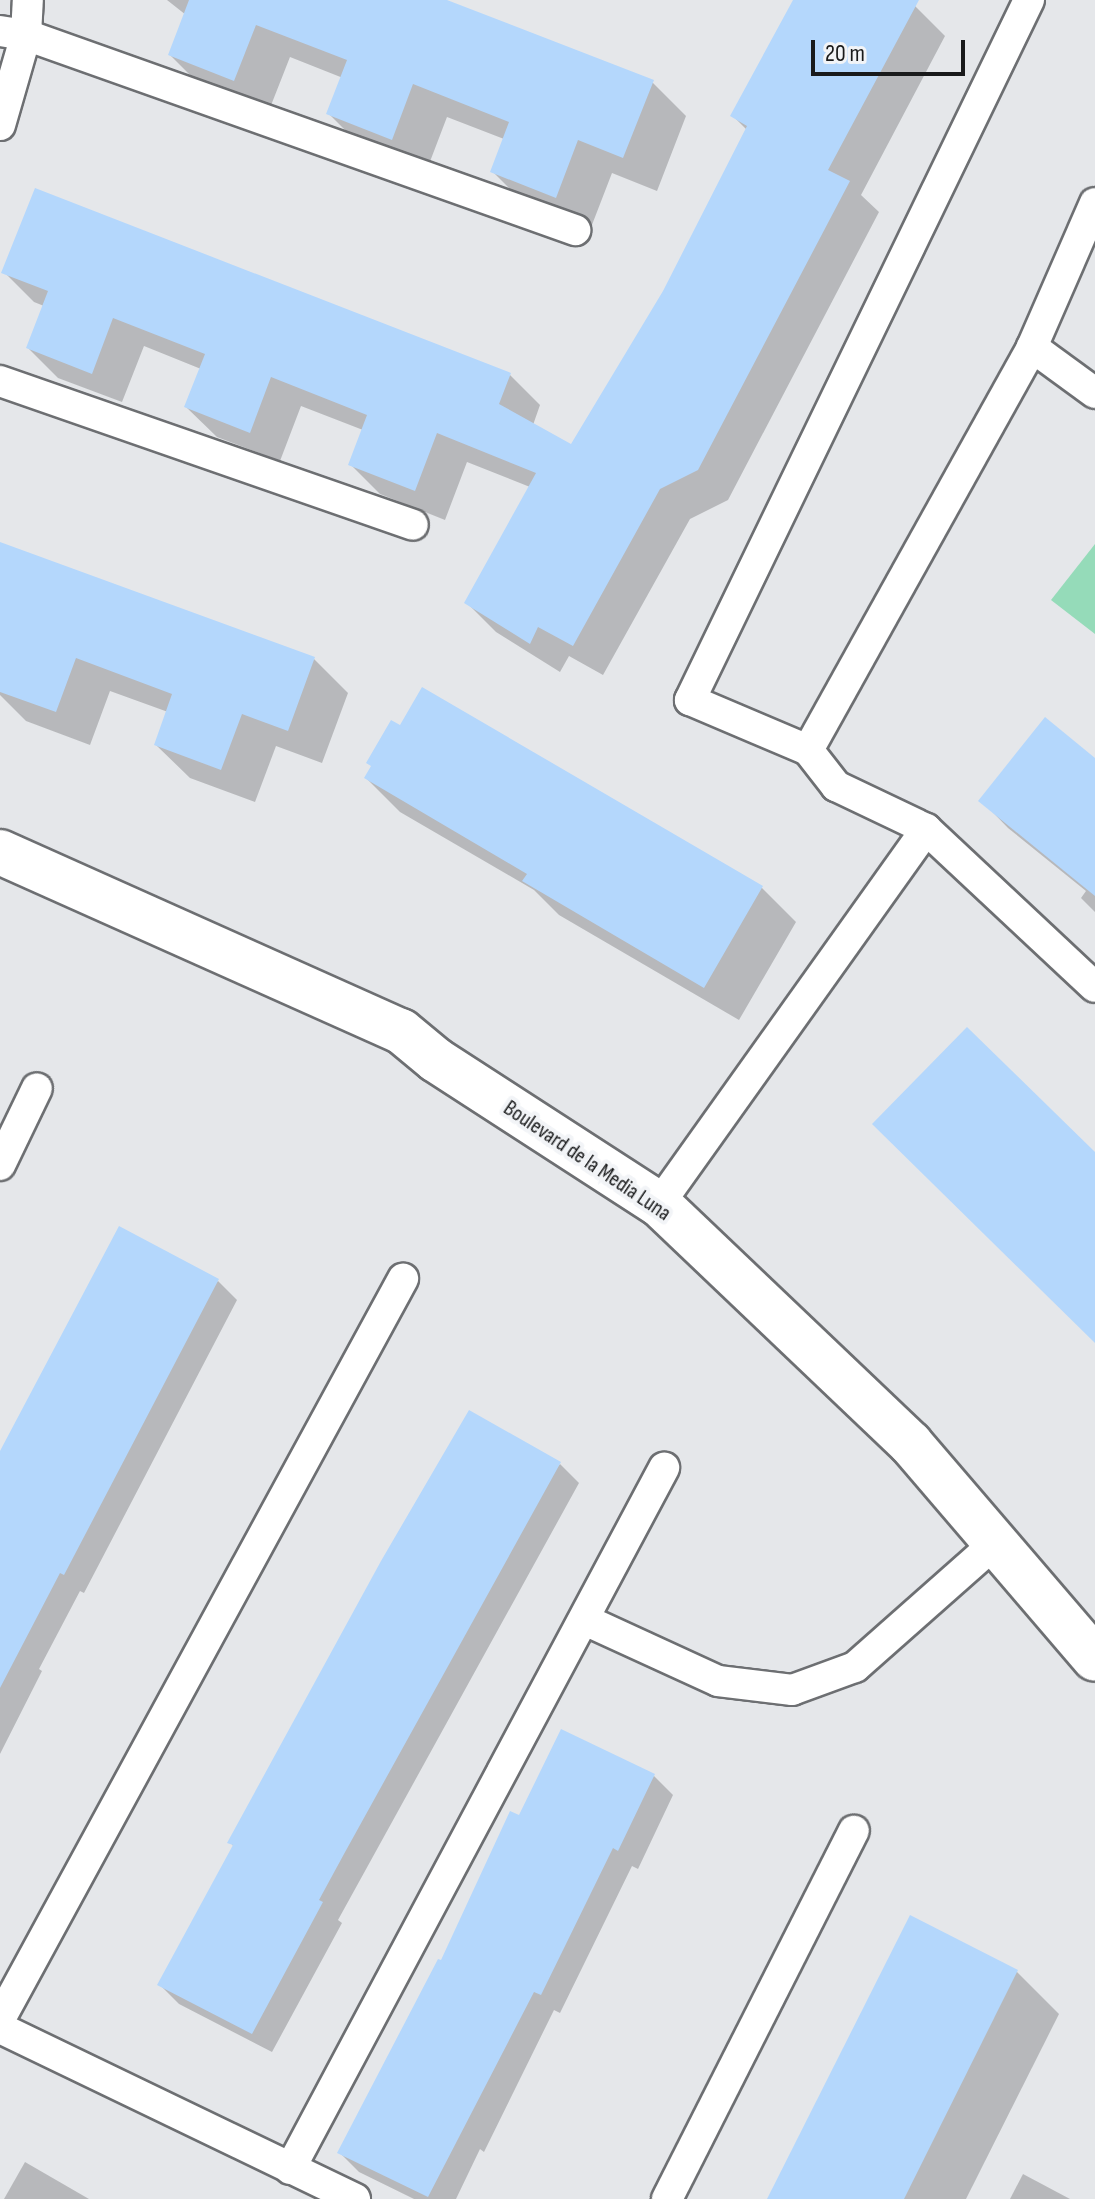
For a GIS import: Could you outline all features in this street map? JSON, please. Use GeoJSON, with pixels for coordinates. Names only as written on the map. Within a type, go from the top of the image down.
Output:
{"type":"FeatureCollection","features":[{"type":"Feature","properties":{"kind":"street","name":"Boulevard de la Media Luna"},"geometry":{"type":"LineString","coordinates":[[0,852],[401,1031],[436,1060],[659,1204],[910,1443],[1095,1659]]}},
{"type":"Feature","properties":{"kind":"lane"},"geometry":{"type":"LineString","coordinates":[[0,125],[13,33],[28,0]]}},
{"type":"Feature","properties":{"kind":"lane"},"geometry":{"type":"LineString","coordinates":[[13,33],[47,0]]}},
{"type":"Feature","properties":{"kind":"lane"},"geometry":{"type":"LineString","coordinates":[[1029,0],[690,700],[808,750],[836,786],[926,829],[1095,987]]}},
{"type":"Feature","properties":{"kind":"lane"},"geometry":{"type":"LineString","coordinates":[[13,33],[575,230]]}},
{"type":"Feature","properties":{"kind":"lane"},"geometry":{"type":"LineString","coordinates":[[808,750],[1032,347],[1095,203]]}},
{"type":"Feature","properties":{"kind":"lane"},"geometry":{"type":"LineString","coordinates":[[1032,347],[1095,393]]}},
{"type":"Feature","properties":{"kind":"lane"},"geometry":{"type":"LineString","coordinates":[[0,381],[413,525]]}},
{"type":"Feature","properties":{"kind":"lane"},"geometry":{"type":"LineString","coordinates":[[659,1204],[926,829]]}},
{"type":"Feature","properties":{"kind":"lane"},"geometry":{"type":"LineString","coordinates":[[0,1165],[37,1088]]}},
{"type":"Feature","properties":{"kind":"lane"},"geometry":{"type":"LineString","coordinates":[[0,2019],[403,1279]]}},
{"type":"Feature","properties":{"kind":"lane"},"geometry":{"type":"LineString","coordinates":[[290,2169],[664,1468]]}},
{"type":"Feature","properties":{"kind":"lane"},"geometry":{"type":"LineString","coordinates":[[585,1620],[718,1681],[792,1690],[855,1667],[995,1543]]}},
{"type":"Feature","properties":{"kind":"lane"},"geometry":{"type":"LineString","coordinates":[[667,2199],[854,1831]]}},
{"type":"Feature","properties":{"kind":"lane"},"geometry":{"type":"LineString","coordinates":[[0,2028],[355,2199]]}},
{"type":"Feature","properties":{"kind":"green space"},"geometry":{"type":"Polygon","coordinates":[[[1095,544],[1095,634],[1051,600],[1095,544]]]}},
{"type":"Feature","properties":{"kind":"building"},"geometry":{"type":"Polygon","coordinates":[[[189,0],[447,0],[654,80],[623,158],[578,140],[556,198],[490,172],[509,122],[413,84],[392,140],[326,114],[347,60],[256,25],[234,81],[168,55],[189,0]]]}},
{"type":"Feature","properties":{"kind":"building"},"geometry":{"type":"Polygon","coordinates":[[[793,0],[919,0],[828,170],[850,181],[698,470],[660,489],[573,646],[538,627],[530,644],[464,603],[536,473],[437,433],[415,491],[348,465],[367,415],[271,377],[250,433],[184,407],[205,354],[113,318],[92,374],[26,348],[48,291],[1,273],[35,188],[511,373],[499,404],[571,444],[663,291],[747,126],[730,116],[793,0]]]}},
{"type":"Feature","properties":{"kind":"building"},"geometry":{"type":"Polygon","coordinates":[[[0,542],[315,657],[288,731],[242,714],[221,770],[154,745],[172,694],[76,658],[56,712],[0,692],[0,542]]]}},
{"type":"Feature","properties":{"kind":"building"},"geometry":{"type":"Polygon","coordinates":[[[422,687],[763,886],[704,988],[522,881],[527,874],[364,778],[371,766],[366,763],[391,720],[400,725],[422,687]]]}},
{"type":"Feature","properties":{"kind":"building"},"geometry":{"type":"Polygon","coordinates":[[[1045,717],[1095,758],[1095,896],[978,801],[1045,717]]]}},
{"type":"Feature","properties":{"kind":"building"},"geometry":{"type":"Polygon","coordinates":[[[967,1027],[1095,1152],[1095,1343],[872,1124],[967,1027]]]}},
{"type":"Feature","properties":{"kind":"building"},"geometry":{"type":"Polygon","coordinates":[[[119,1226],[219,1279],[64,1575],[60,1573],[0,1688],[0,1451],[119,1226]]]}},
{"type":"Feature","properties":{"kind":"building"},"geometry":{"type":"Polygon","coordinates":[[[469,1410],[561,1462],[319,1900],[323,1902],[252,2034],[157,1985],[233,1845],[227,1843],[381,1561],[469,1410]]]}},
{"type":"Feature","properties":{"kind":"building"},"geometry":{"type":"Polygon","coordinates":[[[561,1729],[655,1774],[618,1851],[613,1848],[541,1995],[534,1992],[428,2197],[337,2153],[438,1959],[441,1960],[510,1811],[519,1815],[561,1729]]]}},
{"type":"Feature","properties":{"kind":"building"},"geometry":{"type":"Polygon","coordinates":[[[910,1915],[1018,1970],[904,2199],[767,2199],[910,1915]]]}}]}
